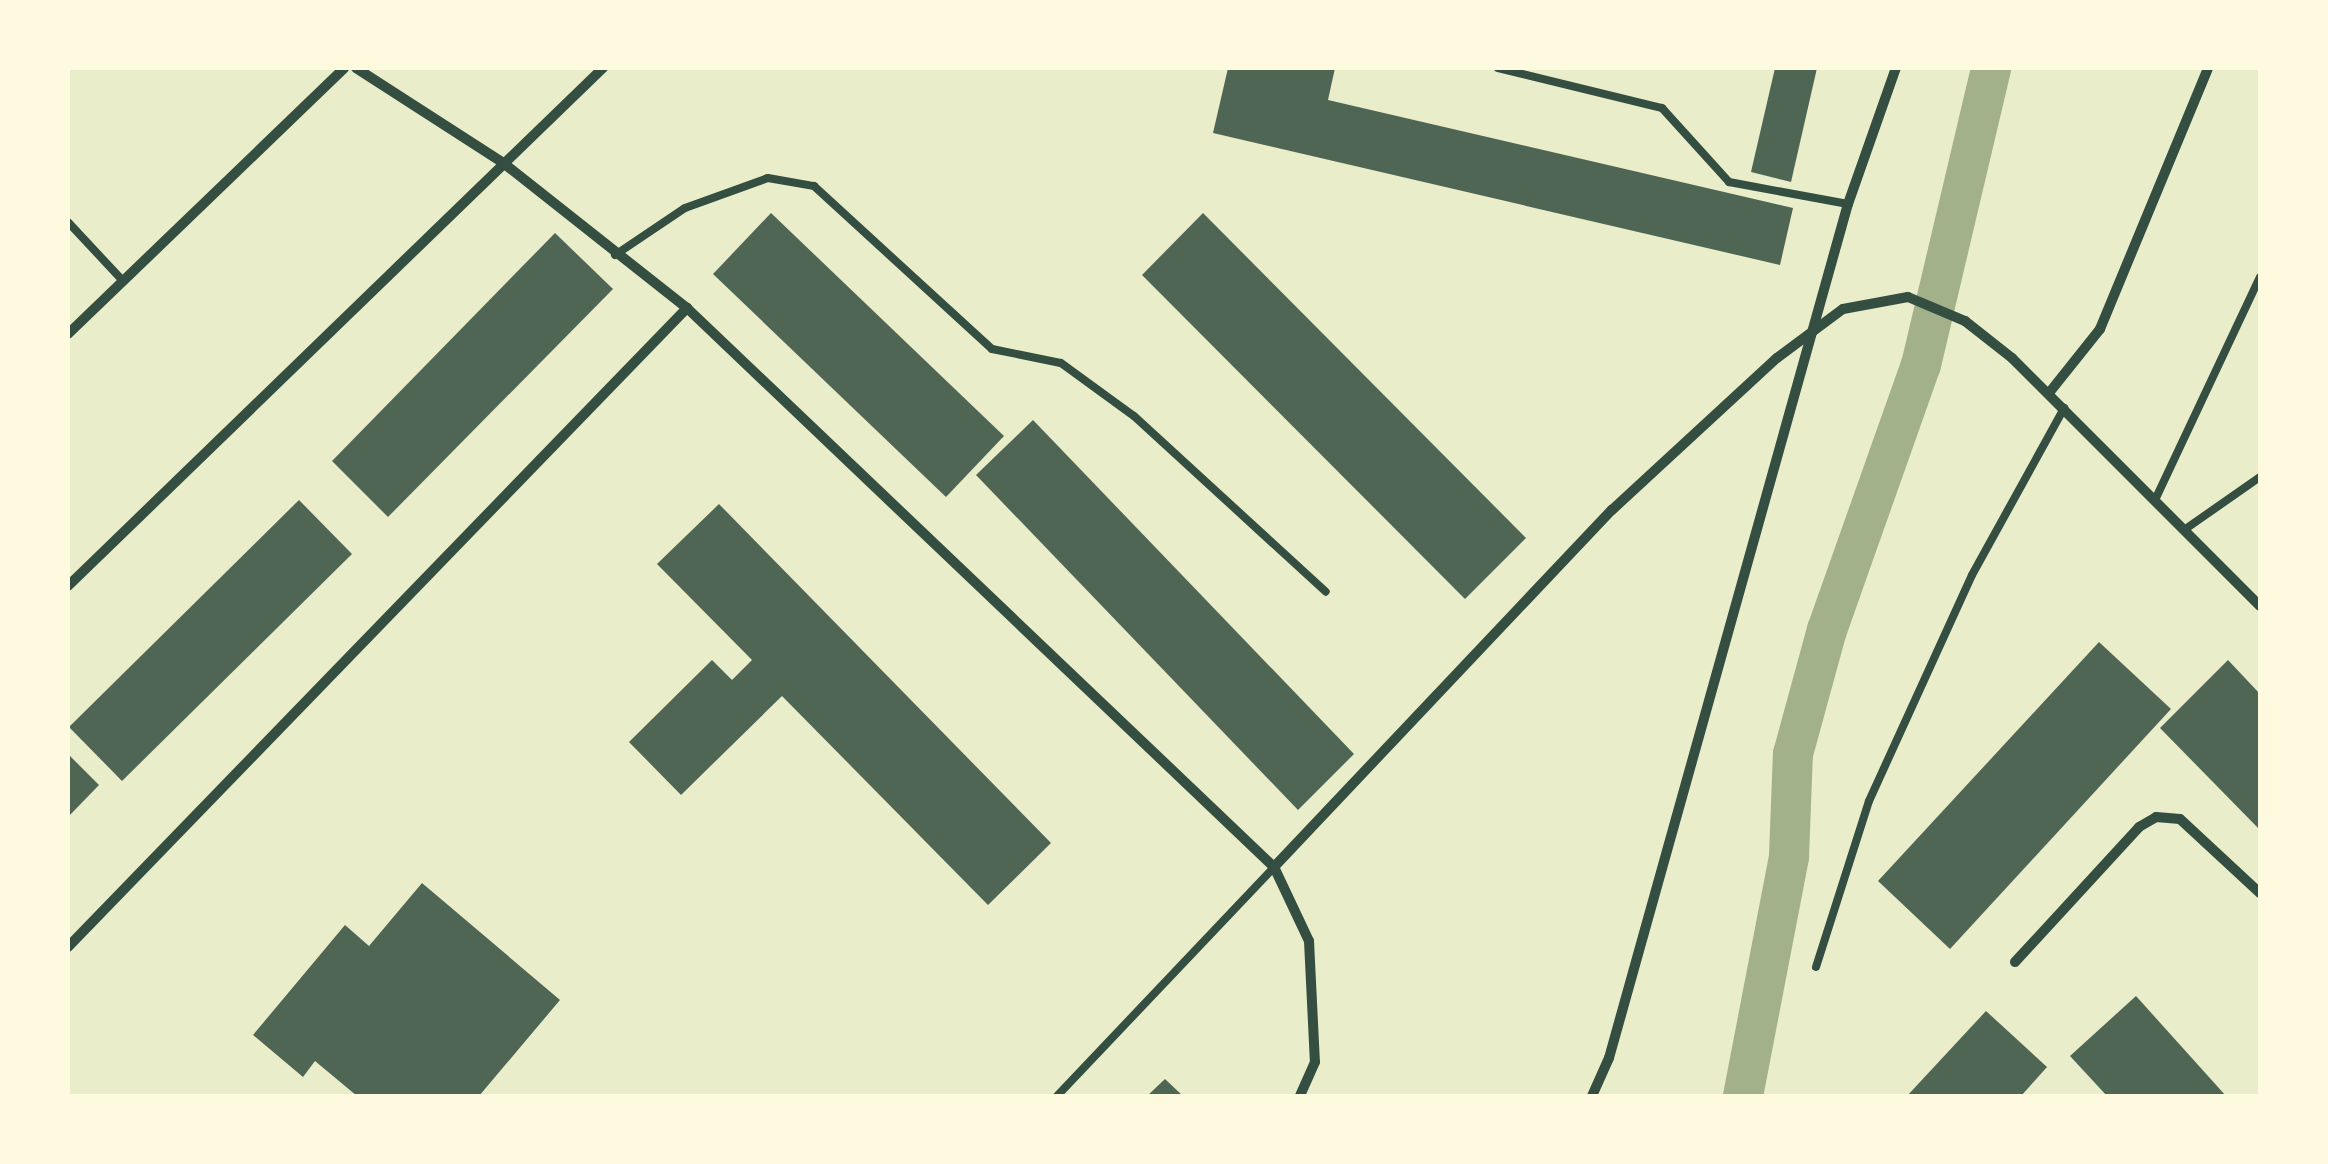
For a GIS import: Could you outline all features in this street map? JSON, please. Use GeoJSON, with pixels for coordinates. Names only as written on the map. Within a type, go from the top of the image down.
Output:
{"type":"FeatureCollection","features":[{"type":"Feature","properties":{"kind":"street"},"geometry":{"type":"LineString","coordinates":[[68,334],[344,68]]}},
{"type":"Feature","properties":{"kind":"street"},"geometry":{"type":"LineString","coordinates":[[356,68],[502,162],[687,308],[1274,867],[1309,942],[1315,1062],[1300,1096]]}},
{"type":"Feature","properties":{"kind":"street"},"geometry":{"type":"LineString","coordinates":[[68,586],[603,68]]}},
{"type":"Feature","properties":{"kind":"street"},"geometry":{"type":"LineString","coordinates":[[1592,1096],[1609,1058],[1848,204],[1896,68]]}},
{"type":"Feature","properties":{"kind":"street"},"geometry":{"type":"LineString","coordinates":[[2049,393],[2100,329],[2208,68]]}},
{"type":"Feature","properties":{"kind":"street"},"geometry":{"type":"LineString","coordinates":[[1274,867],[1612,510],[1813,332],[1843,310],[1908,297],[1965,321],[2049,393],[2260,606]]}},
{"type":"Feature","properties":{"kind":"street"},"geometry":{"type":"LineString","coordinates":[[68,947],[687,308]]}},
{"type":"Feature","properties":{"kind":"street"},"geometry":{"type":"LineString","coordinates":[[2015,962],[2139,827],[2156,817],[2180,819],[2260,893]]}},
{"type":"Feature","properties":{"kind":"lane"},"geometry":{"type":"LineString","coordinates":[[1498,68],[1662,108],[1729,182],[1848,204]]}},
{"type":"Feature","properties":{"kind":"lane"},"geometry":{"type":"LineString","coordinates":[[616,255],[685,208],[768,178],[814,186],[992,349],[1061,363],[1134,416],[1326,592]]}},
{"type":"Feature","properties":{"kind":"lane"},"geometry":{"type":"LineString","coordinates":[[68,222],[122,280]]}},
{"type":"Feature","properties":{"kind":"lane"},"geometry":{"type":"LineString","coordinates":[[2155,500],[2260,277]]}},
{"type":"Feature","properties":{"kind":"lane"},"geometry":{"type":"LineString","coordinates":[[1816,967],[1869,801],[1972,576],[2064,408]]}},
{"type":"Feature","properties":{"kind":"lane"},"geometry":{"type":"LineString","coordinates":[[2184,530],[2260,477]]}},
{"type":"Feature","properties":{"kind":"lane"},"geometry":{"type":"LineString","coordinates":[[1057,1096],[1274,867]]}},
{"type":"Feature","properties":{"kind":"building"},"geometry":{"type":"Polygon","coordinates":[[[1228,68],[1335,68],[1328,100],[1793,208],[1780,265],[1213,133],[1228,68]]]}},
{"type":"Feature","properties":{"kind":"building"},"geometry":{"type":"Polygon","coordinates":[[[1775,68],[1817,68],[1791,182],[1751,172],[1775,68]]]}},
{"type":"Feature","properties":{"kind":"building"},"geometry":{"type":"Polygon","coordinates":[[[771,213],[1004,436],[946,497],[713,274],[771,213]]]}},
{"type":"Feature","properties":{"kind":"building"},"geometry":{"type":"Polygon","coordinates":[[[1203,213],[1526,538],[1465,599],[1142,275],[1203,213]]]}},
{"type":"Feature","properties":{"kind":"building"},"geometry":{"type":"Polygon","coordinates":[[[555,233],[613,289],[388,517],[332,461],[555,233]]]}},
{"type":"Feature","properties":{"kind":"building"},"geometry":{"type":"Polygon","coordinates":[[[1033,420],[1354,754],[1298,810],[976,475],[1033,420]]]}},
{"type":"Feature","properties":{"kind":"building"},"geometry":{"type":"Polygon","coordinates":[[[299,500],[352,554],[122,781],[69,727],[299,500]]]}},
{"type":"Feature","properties":{"kind":"building"},"geometry":{"type":"Polygon","coordinates":[[[719,504],[1051,843],[988,905],[782,696],[681,795],[629,742],[712,660],[732,680],[752,660],[657,564],[719,504]]]}},
{"type":"Feature","properties":{"kind":"building"},"geometry":{"type":"Polygon","coordinates":[[[2099,642],[2171,709],[1950,949],[1878,881],[2099,642]]]}},
{"type":"Feature","properties":{"kind":"building"},"geometry":{"type":"Polygon","coordinates":[[[2228,660],[2260,694],[2260,830],[2160,728],[2228,660]]]}},
{"type":"Feature","properties":{"kind":"building"},"geometry":{"type":"Polygon","coordinates":[[[68,754],[99,785],[68,817],[68,754]]]}},
{"type":"Feature","properties":{"kind":"building"},"geometry":{"type":"Polygon","coordinates":[[[422,883],[560,1000],[479,1096],[357,1096],[315,1061],[303,1077],[253,1035],[345,925],[369,946],[422,883]]]}},
{"type":"Feature","properties":{"kind":"building"},"geometry":{"type":"Polygon","coordinates":[[[2136,996],[2226,1096],[2107,1096],[2070,1056],[2136,996]]]}},
{"type":"Feature","properties":{"kind":"building"},"geometry":{"type":"Polygon","coordinates":[[[1986,1011],[2047,1067],[2021,1096],[1907,1096],[1986,1011]]]}},
{"type":"Feature","properties":{"kind":"building"},"geometry":{"type":"Polygon","coordinates":[[[1165,1079],[1183,1096],[1147,1096],[1165,1079]]]}},
{"type":"Feature","properties":{"kind":"waterway"},"geometry":{"type":"LineString","coordinates":[[1743,1096],[1789,856],[1793,754],[1827,630],[1921,365],[1991,68]]}}]}
